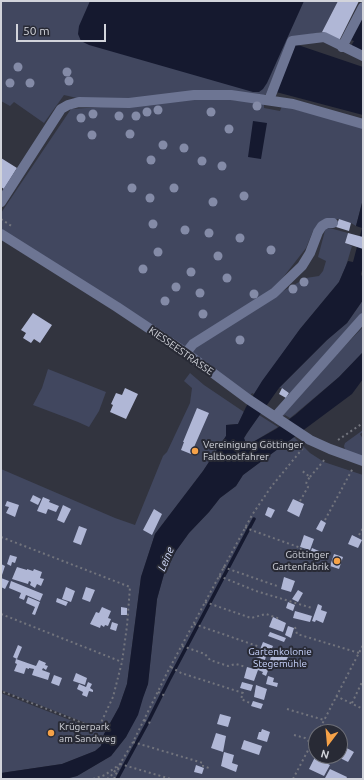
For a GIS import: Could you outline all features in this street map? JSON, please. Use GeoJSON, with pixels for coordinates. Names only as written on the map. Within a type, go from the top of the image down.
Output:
{"type":"FeatureCollection","features":[{"type":"Feature","properties":{"kind":"street"},"geometry":{"type":"LineString","coordinates":[[342,47],[363,7]]}},
{"type":"Feature","properties":{"kind":"street"},"geometry":{"type":"LineString","coordinates":[[269,100],[292,41],[324,37],[363,56]]}},
{"type":"Feature","properties":{"kind":"street"},"geometry":{"type":"LineString","coordinates":[[1,202],[61,109],[68,104],[79,102],[129,103],[194,95],[231,95],[293,104],[363,124]]}},
{"type":"Feature","properties":{"kind":"street"},"geometry":{"type":"LineString","coordinates":[[186,353],[193,344],[274,293],[302,266],[322,226],[327,223],[333,223]]}},
{"type":"Feature","properties":{"kind":"street","name":"KIESSEESTRASSE"},"geometry":{"type":"LineString","coordinates":[[1,234],[117,307],[186,353],[248,399],[307,438],[329,449],[360,460]]}},
{"type":"Feature","properties":{"kind":"street"},"geometry":{"type":"LineString","coordinates":[[274,416],[363,318]]}},
{"type":"Feature","properties":{"kind":"path"},"geometry":{"type":"LineString","coordinates":[[300,501],[307,490],[308,487],[306,484],[310,477],[324,462],[329,449],[363,423]]}},
{"type":"Feature","properties":{"kind":"path"},"geometry":{"type":"LineString","coordinates":[[114,779],[134,743],[171,667],[195,624],[218,576],[224,568],[245,527],[271,487],[307,438]]}},
{"type":"Feature","properties":{"kind":"path"},"geometry":{"type":"LineString","coordinates":[[325,520],[352,471],[360,460]]}},
{"type":"Feature","properties":{"kind":"path"},"geometry":{"type":"LineString","coordinates":[[301,470],[310,477]]}},
{"type":"Feature","properties":{"kind":"path"},"geometry":{"type":"LineString","coordinates":[[245,527],[301,548],[300,552]]}},
{"type":"Feature","properties":{"kind":"path"},"geometry":{"type":"LineString","coordinates":[[359,536],[363,528]]}},
{"type":"Feature","properties":{"kind":"path"},"geometry":{"type":"LineString","coordinates":[[1,537],[130,587],[122,662],[113,697],[98,729],[1,691]]}},
{"type":"Feature","properties":{"kind":"path"},"geometry":{"type":"LineString","coordinates":[[224,568],[277,586]]}},
{"type":"Feature","properties":{"kind":"path"},"geometry":{"type":"LineString","coordinates":[[218,576],[226,580],[312,608]]}},
{"type":"Feature","properties":{"kind":"path"},"geometry":{"type":"LineString","coordinates":[[206,602],[251,618],[266,614],[280,619]]}},
{"type":"Feature","properties":{"kind":"path"},"geometry":{"type":"LineString","coordinates":[[1,614],[122,662]]}},
{"type":"Feature","properties":{"kind":"path"},"geometry":{"type":"LineString","coordinates":[[195,624],[260,647]]}},
{"type":"Feature","properties":{"kind":"path"},"geometry":{"type":"LineString","coordinates":[[295,627],[297,634],[359,653]]}},
{"type":"Feature","properties":{"kind":"path"},"geometry":{"type":"LineString","coordinates":[[322,724],[363,645]]}},
{"type":"Feature","properties":{"kind":"path"},"geometry":{"type":"LineString","coordinates":[[183,646],[205,654],[210,660],[228,666],[236,664],[246,667]]}},
{"type":"Feature","properties":{"kind":"path"},"geometry":{"type":"LineString","coordinates":[[171,667],[181,673],[243,693],[241,700],[250,703]]}},
{"type":"Feature","properties":{"kind":"path"},"geometry":{"type":"LineString","coordinates":[[352,703],[363,680]]}},
{"type":"Feature","properties":{"kind":"path"},"geometry":{"type":"LineString","coordinates":[[159,693],[165,696]]}},
{"type":"Feature","properties":{"kind":"path"},"geometry":{"type":"LineString","coordinates":[[336,696],[363,709]]}},
{"type":"Feature","properties":{"kind":"path"},"geometry":{"type":"LineString","coordinates":[[287,709],[324,720]]}},
{"type":"Feature","properties":{"kind":"path"},"geometry":{"type":"LineString","coordinates":[[145,720],[152,724]]}},
{"type":"Feature","properties":{"kind":"path"},"geometry":{"type":"LineString","coordinates":[[294,735],[305,738],[308,741]]}},
{"type":"Feature","properties":{"kind":"path"},"geometry":{"type":"LineString","coordinates":[[134,743],[203,763],[202,766],[209,768]]}},
{"type":"Feature","properties":{"kind":"path"},"geometry":{"type":"LineString","coordinates":[[294,779],[308,752]]}},
{"type":"Feature","properties":{"kind":"path"},"geometry":{"type":"LineString","coordinates":[[121,764],[171,779]]}},
{"type":"Feature","properties":{"kind":"path"},"geometry":{"type":"LineString","coordinates":[[93,779],[105,775],[121,764]]}},
{"type":"Feature","properties":{"kind":"path"},"geometry":{"type":"LineString","coordinates":[[107,779],[121,764]]}},
{"type":"Feature","properties":{"kind":"green space"},"geometry":{"type":"Polygon","coordinates":[[[1,1],[338,1],[322,32],[290,38],[266,94],[262,96],[138,99],[77,98],[64,95],[44,123],[14,102],[10,106],[1,101],[1,1]]]}},
{"type":"Feature","properties":{"kind":"green space"},"geometry":{"type":"Polygon","coordinates":[[[211,98],[264,103],[264,108],[280,111],[282,106],[363,127],[363,199],[356,226],[338,219],[325,219],[313,231],[306,248],[274,289],[276,295],[306,278],[319,276],[323,271],[326,261],[318,257],[326,227],[348,233],[345,243],[352,246],[346,266],[339,282],[300,329],[254,394],[252,393],[250,396],[1,229],[1,213],[71,109],[211,98]]]}},
{"type":"Feature","properties":{"kind":"green space"},"geometry":{"type":"Polygon","coordinates":[[[363,300],[363,314],[291,394],[282,388],[279,388],[327,340],[347,323],[363,300]]]}},
{"type":"Feature","properties":{"kind":"green space"},"geometry":{"type":"Polygon","coordinates":[[[363,327],[363,352],[339,377],[295,414],[290,418],[285,415],[284,416],[283,415],[293,400],[363,327]]]}},
{"type":"Feature","properties":{"kind":"green space"},"geometry":{"type":"Polygon","coordinates":[[[48,369],[106,392],[99,411],[89,427],[33,405],[42,388],[48,369]]]}},
{"type":"Feature","properties":{"kind":"green space"},"geometry":{"type":"Polygon","coordinates":[[[190,373],[204,385],[244,412],[238,424],[226,425],[226,436],[203,471],[155,534],[141,577],[127,684],[119,707],[104,734],[101,746],[95,751],[62,764],[1,773],[1,693],[98,731],[96,727],[1,690],[1,469],[115,518],[135,525],[163,456],[167,452],[190,403],[192,388],[184,381],[190,373]]]}},
{"type":"Feature","properties":{"kind":"green space"},"geometry":{"type":"Polygon","coordinates":[[[259,415],[278,427],[253,442],[247,443],[244,438],[259,415]]]}},
{"type":"Feature","properties":{"kind":"green space"},"geometry":{"type":"Polygon","coordinates":[[[363,430],[360,434],[363,439],[363,458],[345,450],[344,446],[345,443],[363,430]]]}},
{"type":"Feature","properties":{"kind":"green space","name":"Gartenkolonie Stegemühle"},"geometry":{"type":"Polygon","coordinates":[[[294,437],[310,453],[324,462],[363,475],[363,779],[65,779],[77,776],[111,756],[126,737],[148,684],[157,599],[164,574],[176,551],[189,533],[220,498],[236,486],[243,475],[294,437]]]}},
{"type":"Feature","properties":{"kind":"water"},"geometry":{"type":"Polygon","coordinates":[[[90,1],[304,1],[267,83],[259,92],[253,92],[89,45],[81,41],[78,34],[79,26],[90,1]]]}},
{"type":"Feature","properties":{"kind":"water"},"geometry":{"type":"Polygon","coordinates":[[[363,15],[363,52],[351,46],[354,41],[351,40],[363,15]]]}},
{"type":"Feature","properties":{"kind":"water"},"geometry":{"type":"Polygon","coordinates":[[[295,44],[363,67],[363,115],[276,92],[295,44]]]}},
{"type":"Feature","properties":{"kind":"water"},"geometry":{"type":"Polygon","coordinates":[[[253,121],[267,123],[261,159],[248,157],[253,121]]]}},
{"type":"Feature","properties":{"kind":"water","name":"Leine"},"geometry":{"type":"Polygon","coordinates":[[[363,199],[363,266],[361,274],[363,279],[363,300],[347,323],[327,340],[279,388],[247,433],[244,438],[245,441],[247,443],[253,442],[276,429],[295,415],[339,377],[363,352],[363,379],[352,394],[243,475],[236,486],[220,498],[189,533],[176,551],[164,574],[157,599],[148,684],[138,715],[126,737],[111,756],[77,776],[65,779],[1,779],[1,773],[62,764],[95,751],[101,746],[104,734],[119,707],[127,684],[141,577],[155,534],[203,471],[226,436],[226,425],[238,424],[246,407],[262,381],[300,329],[339,282],[348,261],[353,262],[362,228],[356,226],[363,199]]]}},
{"type":"Feature","properties":{"kind":"building"},"geometry":{"type":"Polygon","coordinates":[[[338,1],[359,1],[339,41],[322,32],[338,1]]]}},
{"type":"Feature","properties":{"kind":"building"},"geometry":{"type":"Polygon","coordinates":[[[1,158],[17,168],[4,189],[1,187],[1,158]]]}},
{"type":"Feature","properties":{"kind":"building"},"geometry":{"type":"Polygon","coordinates":[[[339,219],[351,223],[349,231],[336,227],[339,219]]]}},
{"type":"Feature","properties":{"kind":"building"},"geometry":{"type":"Polygon","coordinates":[[[348,233],[363,237],[363,249],[345,243],[348,233]]]}},
{"type":"Feature","properties":{"kind":"building"},"geometry":{"type":"Polygon","coordinates":[[[33,313],[52,325],[40,343],[34,339],[31,343],[23,338],[26,333],[21,330],[33,313]]]}},
{"type":"Feature","properties":{"kind":"building"},"geometry":{"type":"Polygon","coordinates":[[[125,388],[138,394],[126,419],[110,412],[113,405],[111,404],[116,393],[122,395],[125,388]]]}},
{"type":"Feature","properties":{"kind":"building"},"geometry":{"type":"Polygon","coordinates":[[[282,388],[289,393],[286,398],[279,394],[282,388]]]}},
{"type":"Feature","properties":{"kind":"building"},"geometry":{"type":"Polygon","coordinates":[[[197,408],[209,413],[191,454],[181,450],[197,408]]]}},
{"type":"Feature","properties":{"kind":"building"},"geometry":{"type":"Polygon","coordinates":[[[33,495],[41,499],[38,505],[30,501],[33,495]]]}},
{"type":"Feature","properties":{"kind":"building"},"geometry":{"type":"Polygon","coordinates":[[[43,497],[50,500],[49,502],[59,506],[56,512],[48,509],[46,514],[37,511],[43,497]]]}},
{"type":"Feature","properties":{"kind":"building"},"geometry":{"type":"Polygon","coordinates":[[[293,499],[304,504],[299,517],[287,511],[293,499]]]}},
{"type":"Feature","properties":{"kind":"building"},"geometry":{"type":"Polygon","coordinates":[[[7,501],[19,505],[15,517],[6,513],[9,507],[5,506],[7,501]]]}},
{"type":"Feature","properties":{"kind":"building"},"geometry":{"type":"Polygon","coordinates":[[[63,505],[71,509],[64,523],[57,520],[63,505]]]}},
{"type":"Feature","properties":{"kind":"building"},"geometry":{"type":"Polygon","coordinates":[[[268,507],[275,510],[271,518],[265,515],[268,507]]]}},
{"type":"Feature","properties":{"kind":"building"},"geometry":{"type":"Polygon","coordinates":[[[154,509],[162,514],[152,535],[143,530],[154,509]]]}},
{"type":"Feature","properties":{"kind":"building"},"geometry":{"type":"Polygon","coordinates":[[[321,520],[326,523],[322,532],[316,529],[321,520]]]}},
{"type":"Feature","properties":{"kind":"building"},"geometry":{"type":"Polygon","coordinates":[[[79,526],[87,529],[81,545],[73,542],[79,526]]]}},
{"type":"Feature","properties":{"kind":"building"},"geometry":{"type":"Polygon","coordinates":[[[304,535],[314,539],[310,550],[300,547],[304,535]]]}},
{"type":"Feature","properties":{"kind":"building"},"geometry":{"type":"Polygon","coordinates":[[[352,535],[362,540],[358,548],[348,544],[352,535]]]}},
{"type":"Feature","properties":{"kind":"building"},"geometry":{"type":"Polygon","coordinates":[[[312,548],[319,551],[316,557],[310,554],[312,548]]]}},
{"type":"Feature","properties":{"kind":"building","name":"Göttinger Gartenfabrik"},"geometry":{"type":"Polygon","coordinates":[[[334,554],[343,557],[339,569],[330,566],[334,554]]]}},
{"type":"Feature","properties":{"kind":"building"},"geometry":{"type":"Polygon","coordinates":[[[10,555],[17,557],[15,563],[12,562],[11,566],[7,564],[10,555]]]}},
{"type":"Feature","properties":{"kind":"building"},"geometry":{"type":"Polygon","coordinates":[[[1,564],[5,566],[1,578],[1,564]]]}},
{"type":"Feature","properties":{"kind":"building"},"geometry":{"type":"Polygon","coordinates":[[[17,567],[33,571],[34,569],[42,572],[40,578],[44,579],[41,586],[37,584],[35,588],[30,585],[31,582],[29,581],[28,584],[12,579],[17,567]]]}},
{"type":"Feature","properties":{"kind":"building"},"geometry":{"type":"Polygon","coordinates":[[[284,577],[295,581],[291,592],[281,589],[284,577]]]}},
{"type":"Feature","properties":{"kind":"building"},"geometry":{"type":"Polygon","coordinates":[[[1,578],[9,581],[5,589],[1,587],[1,578]]]}},
{"type":"Feature","properties":{"kind":"building"},"geometry":{"type":"Polygon","coordinates":[[[11,581],[43,594],[40,601],[26,595],[24,600],[19,598],[21,593],[9,588],[11,581]]]}},
{"type":"Feature","properties":{"kind":"building"},"geometry":{"type":"Polygon","coordinates":[[[66,587],[75,591],[71,602],[62,599],[66,587]]]}},
{"type":"Feature","properties":{"kind":"building"},"geometry":{"type":"Polygon","coordinates":[[[86,587],[95,590],[90,602],[82,599],[86,587]]]}},
{"type":"Feature","properties":{"kind":"building"},"geometry":{"type":"Polygon","coordinates":[[[298,590],[303,593],[298,602],[292,599],[298,590]]]}},
{"type":"Feature","properties":{"kind":"building"},"geometry":{"type":"Polygon","coordinates":[[[28,597],[40,602],[35,615],[32,614],[35,607],[26,603],[28,597]]]}},
{"type":"Feature","properties":{"kind":"building"},"geometry":{"type":"Polygon","coordinates":[[[57,598],[68,602],[66,606],[56,602],[57,598]]]}},
{"type":"Feature","properties":{"kind":"building"},"geometry":{"type":"Polygon","coordinates":[[[288,602],[295,605],[293,611],[286,608],[288,602]]]}},
{"type":"Feature","properties":{"kind":"building"},"geometry":{"type":"Polygon","coordinates":[[[318,604],[322,606],[321,610],[327,612],[323,623],[316,620],[315,622],[312,621],[318,604]]]}},
{"type":"Feature","properties":{"kind":"building"},"geometry":{"type":"Polygon","coordinates":[[[102,607],[111,611],[108,618],[111,619],[108,626],[105,625],[104,627],[101,625],[100,628],[90,624],[96,612],[99,613],[102,607]]]}},
{"type":"Feature","properties":{"kind":"building"},"geometry":{"type":"Polygon","coordinates":[[[121,607],[127,608],[127,615],[121,615],[121,607]]]}},
{"type":"Feature","properties":{"kind":"building"},"geometry":{"type":"Polygon","coordinates":[[[295,611],[312,616],[310,622],[293,618],[295,611]]]}},
{"type":"Feature","properties":{"kind":"building"},"geometry":{"type":"Polygon","coordinates":[[[273,617],[286,623],[283,632],[269,627],[273,617]]]}},
{"type":"Feature","properties":{"kind":"building"},"geometry":{"type":"Polygon","coordinates":[[[112,622],[118,624],[116,631],[110,629],[112,622]]]}},
{"type":"Feature","properties":{"kind":"building"},"geometry":{"type":"Polygon","coordinates":[[[288,626],[294,628],[291,638],[285,635],[288,626]]]}},
{"type":"Feature","properties":{"kind":"building"},"geometry":{"type":"Polygon","coordinates":[[[270,632],[286,638],[284,642],[268,636],[270,632]]]}},
{"type":"Feature","properties":{"kind":"building"},"geometry":{"type":"Polygon","coordinates":[[[263,642],[273,646],[269,655],[259,652],[263,642]]]}},
{"type":"Feature","properties":{"kind":"building"},"geometry":{"type":"Polygon","coordinates":[[[18,645],[22,647],[17,659],[13,657],[18,645]]]}},
{"type":"Feature","properties":{"kind":"building"},"geometry":{"type":"Polygon","coordinates":[[[273,650],[284,653],[284,655],[288,657],[286,661],[291,662],[290,666],[270,660],[273,650]]]}},
{"type":"Feature","properties":{"kind":"building"},"geometry":{"type":"Polygon","coordinates":[[[257,653],[266,656],[265,660],[256,657],[257,653]]]}},
{"type":"Feature","properties":{"kind":"building"},"geometry":{"type":"Polygon","coordinates":[[[16,659],[36,666],[39,660],[46,663],[45,665],[48,666],[46,670],[43,668],[42,670],[50,673],[48,680],[32,675],[34,669],[26,668],[24,674],[14,671],[17,664],[15,663],[16,659]]]}},
{"type":"Feature","properties":{"kind":"building"},"geometry":{"type":"Polygon","coordinates":[[[261,662],[270,665],[266,676],[262,674],[263,672],[258,670],[254,681],[244,678],[247,667],[254,669],[256,664],[260,666],[261,662]]]}},
{"type":"Feature","properties":{"kind":"building"},"geometry":{"type":"Polygon","coordinates":[[[76,673],[87,678],[85,685],[73,681],[76,673]]]}},
{"type":"Feature","properties":{"kind":"building"},"geometry":{"type":"Polygon","coordinates":[[[54,675],[62,678],[59,686],[51,683],[54,675]]]}},
{"type":"Feature","properties":{"kind":"building"},"geometry":{"type":"Polygon","coordinates":[[[268,676],[274,678],[273,682],[278,683],[277,687],[266,684],[268,676]]]}},
{"type":"Feature","properties":{"kind":"building"},"geometry":{"type":"Polygon","coordinates":[[[88,682],[92,684],[90,688],[93,692],[89,691],[87,697],[82,695],[83,692],[77,689],[79,684],[86,687],[88,682]]]}},
{"type":"Feature","properties":{"kind":"building"},"geometry":{"type":"Polygon","coordinates":[[[242,682],[253,685],[251,691],[240,688],[242,682]]]}},
{"type":"Feature","properties":{"kind":"building"},"geometry":{"type":"Polygon","coordinates":[[[256,685],[267,689],[264,700],[254,697],[256,685]]]}},
{"type":"Feature","properties":{"kind":"building"},"geometry":{"type":"Polygon","coordinates":[[[253,701],[263,704],[261,709],[251,706],[253,701]]]}},
{"type":"Feature","properties":{"kind":"building"},"geometry":{"type":"Polygon","coordinates":[[[220,714],[231,717],[228,727],[217,724],[220,714]]]}},
{"type":"Feature","properties":{"kind":"building"},"geometry":{"type":"Polygon","coordinates":[[[262,729],[270,732],[267,742],[257,739],[259,732],[261,732],[262,729]]]}},
{"type":"Feature","properties":{"kind":"building"},"geometry":{"type":"Polygon","coordinates":[[[216,733],[226,736],[223,752],[211,748],[216,733]]]}},
{"type":"Feature","properties":{"kind":"building"},"geometry":{"type":"Polygon","coordinates":[[[244,740],[262,746],[259,755],[241,749],[244,740]]]}},
{"type":"Feature","properties":{"kind":"building"},"geometry":{"type":"Polygon","coordinates":[[[348,749],[354,752],[348,762],[348,749]]]}},
{"type":"Feature","properties":{"kind":"building"},"geometry":{"type":"Polygon","coordinates":[[[224,752],[234,755],[232,763],[238,765],[236,772],[221,766],[224,752]]]}},
{"type":"Feature","properties":{"kind":"building"},"geometry":{"type":"Polygon","coordinates":[[[312,764],[330,765],[324,776],[309,769],[312,764]]]}},
{"type":"Feature","properties":{"kind":"building"},"geometry":{"type":"Polygon","coordinates":[[[196,765],[204,768],[202,774],[194,772],[196,765]]]}},
{"type":"Feature","properties":{"kind":"building"},"geometry":{"type":"Polygon","coordinates":[[[330,769],[347,777],[346,779],[325,778],[330,769]]]}},
{"type":"Feature","properties":{"kind":"waterway"},"geometry":{"type":"LineString","coordinates":[[117,779],[254,519]]}},
{"type":"Feature","properties":{"kind":"place","name":"Vereinigung Göttinger Faltbootfahrer"},"geometry":{"type":"Point","coordinates":[195,451]}},
{"type":"Feature","properties":{"kind":"place","name":"Göttinger Gartenfabrik"},"geometry":{"type":"Point","coordinates":[337,561]}},
{"type":"Feature","properties":{"kind":"place","name":"Krügerpark am Sandweg"},"geometry":{"type":"Point","coordinates":[51,733]}}]}
